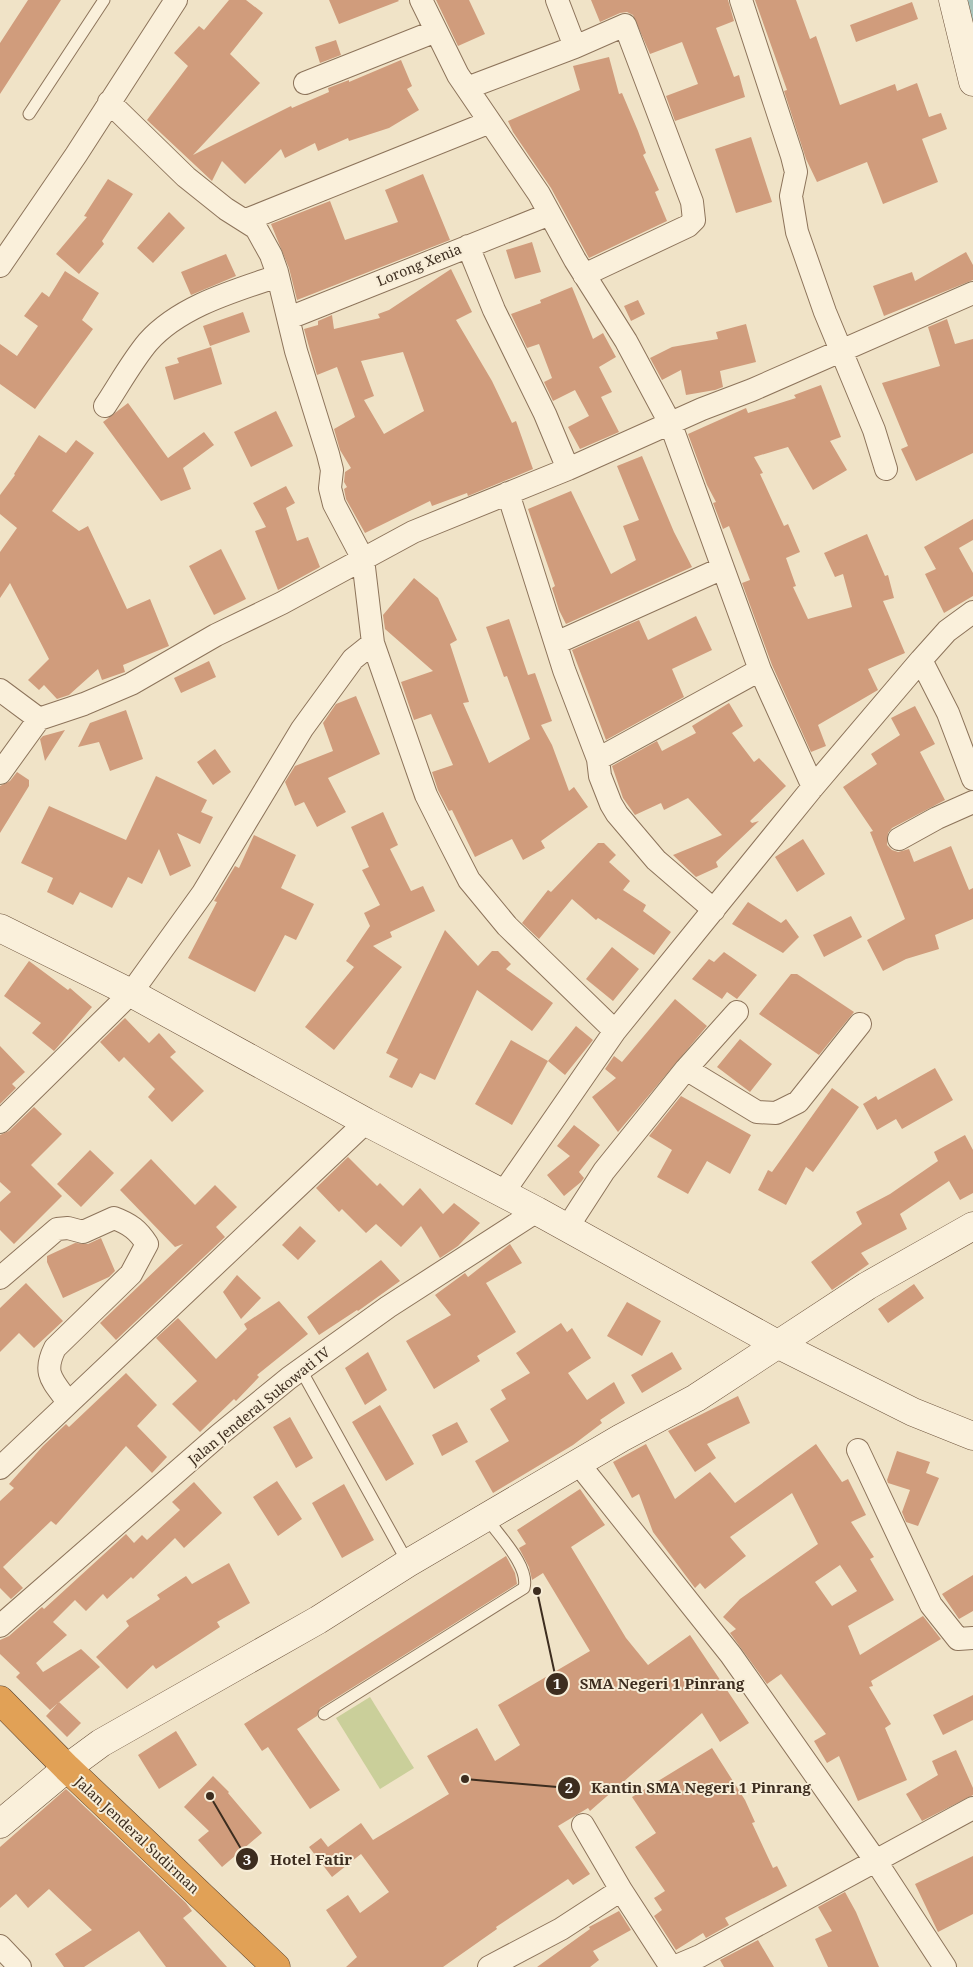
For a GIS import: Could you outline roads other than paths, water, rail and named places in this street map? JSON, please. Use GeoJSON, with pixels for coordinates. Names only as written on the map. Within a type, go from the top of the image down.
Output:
{"type":"FeatureCollection","features":[{"type":"Feature","properties":{"kind":"highway","name":"Jalan Jenderal Sudirman"},"geometry":{"type":"LineString","coordinates":[[0,1700],[67,1768],[276,1967]]}},
{"type":"Feature","properties":{"kind":"street"},"geometry":{"type":"LineString","coordinates":[[421,0],[467,88],[530,179],[584,275],[626,341],[671,425],[711,542],[723,568],[760,670],[813,787]]}},
{"type":"Feature","properties":{"kind":"street"},"geometry":{"type":"LineString","coordinates":[[557,0],[575,47]]}},
{"type":"Feature","properties":{"kind":"street"},"geometry":{"type":"LineString","coordinates":[[741,0],[783,121],[796,172],[791,196],[796,232],[886,469]]}},
{"type":"Feature","properties":{"kind":"street"},"geometry":{"type":"LineString","coordinates":[[953,0],[973,82]]}},
{"type":"Feature","properties":{"kind":"street"},"geometry":{"type":"LineString","coordinates":[[0,266],[76,155],[171,2]]}},
{"type":"Feature","properties":{"kind":"street"},"geometry":{"type":"LineString","coordinates":[[467,88],[575,47],[625,25],[692,202],[694,220],[688,226],[584,275]]}},
{"type":"Feature","properties":{"kind":"street"},"geometry":{"type":"LineString","coordinates":[[305,83],[436,31]]}},
{"type":"Feature","properties":{"kind":"street"},"geometry":{"type":"LineString","coordinates":[[109,102],[186,177],[226,209],[256,228],[271,255],[305,385],[328,454],[332,470],[330,488],[334,504],[363,559],[373,643],[426,795],[469,880],[507,926],[615,1031]]}},
{"type":"Feature","properties":{"kind":"street"},"geometry":{"type":"LineString","coordinates":[[246,220],[490,122]]}},
{"type":"Feature","properties":{"kind":"street","name":"Lorong Xenia"},"geometry":{"type":"LineString","coordinates":[[289,318],[550,214]]}},
{"type":"Feature","properties":{"kind":"street"},"geometry":{"type":"LineString","coordinates":[[468,246],[494,310],[545,414],[568,469]]}},
{"type":"Feature","properties":{"kind":"street"},"geometry":{"type":"LineString","coordinates":[[105,406],[148,343],[173,321],[231,292],[278,276]]}},
{"type":"Feature","properties":{"kind":"street"},"geometry":{"type":"LineString","coordinates":[[0,773],[39,720],[131,684],[216,635],[282,603],[413,532],[568,469],[973,293]]}},
{"type":"Feature","properties":{"kind":"street"},"geometry":{"type":"LineString","coordinates":[[508,493],[578,709],[598,759],[600,776],[617,814],[656,860],[714,910]]}},
{"type":"Feature","properties":{"kind":"street"},"geometry":{"type":"LineString","coordinates":[[556,643],[723,568]]}},
{"type":"Feature","properties":{"kind":"street"},"geometry":{"type":"LineString","coordinates":[[503,1193],[615,1031],[813,787],[921,660],[947,631],[973,612]]}},
{"type":"Feature","properties":{"kind":"street"},"geometry":{"type":"LineString","coordinates":[[0,1122],[131,993],[202,893],[307,722],[353,659],[373,643]]}},
{"type":"Feature","properties":{"kind":"street"},"geometry":{"type":"LineString","coordinates":[[921,660],[948,713],[973,779]]}},
{"type":"Feature","properties":{"kind":"street"},"geometry":{"type":"LineString","coordinates":[[598,759],[760,670]]}},
{"type":"Feature","properties":{"kind":"street"},"geometry":{"type":"LineString","coordinates":[[0,690],[39,720]]}},
{"type":"Feature","properties":{"kind":"street"},"geometry":{"type":"LineString","coordinates":[[900,839],[936,818],[973,802]]}},
{"type":"Feature","properties":{"kind":"street"},"geometry":{"type":"LineString","coordinates":[[0,928],[131,993],[366,1122],[537,1211],[779,1345],[913,1412],[973,1436]]}},
{"type":"Feature","properties":{"kind":"street"},"geometry":{"type":"LineString","coordinates":[[567,1228],[604,1171],[686,1069],[737,1012]]}},
{"type":"Feature","properties":{"kind":"street"},"geometry":{"type":"LineString","coordinates":[[686,1069],[757,1112],[776,1113],[798,1102],[860,1024]]}},
{"type":"Feature","properties":{"kind":"street"},"geometry":{"type":"LineString","coordinates":[[0,1468],[366,1122]]}},
{"type":"Feature","properties":{"kind":"street","name":"Jalan Jenderal Sukowati IV"},"geometry":{"type":"LineString","coordinates":[[0,1626],[219,1436],[301,1370],[388,1307],[537,1211]]}},
{"type":"Feature","properties":{"kind":"street"},"geometry":{"type":"LineString","coordinates":[[0,1278],[57,1229],[68,1228],[83,1232],[114,1218],[129,1223],[140,1232],[147,1244],[131,1274],[55,1348],[48,1362],[48,1372],[68,1402]]}},
{"type":"Feature","properties":{"kind":"street"},"geometry":{"type":"LineString","coordinates":[[0,1824],[67,1768],[101,1743],[318,1620],[408,1563],[578,1463],[696,1398],[867,1286],[973,1226]]}},
{"type":"Feature","properties":{"kind":"street"},"geometry":{"type":"LineString","coordinates":[[858,1450],[931,1604],[958,1639],[966,1640],[973,1638]]}},
{"type":"Feature","properties":{"kind":"street"},"geometry":{"type":"LineString","coordinates":[[578,1463],[731,1655],[875,1860],[945,1967]]}},
{"type":"Feature","properties":{"kind":"street"},"geometry":{"type":"LineString","coordinates":[[583,1824],[620,1890],[672,1967],[700,1956],[973,1808]]}},
{"type":"Feature","properties":{"kind":"street"},"geometry":{"type":"LineString","coordinates":[[489,1967],[561,1929],[620,1890]]}},
{"type":"Feature","properties":{"kind":"street"},"geometry":{"type":"LineString","coordinates":[[0,1946],[20,1967]]}},
{"type":"Feature","properties":{"kind":"lane"},"geometry":{"type":"LineString","coordinates":[[29,114],[104,0]]}},
{"type":"Feature","properties":{"kind":"lane"},"geometry":{"type":"LineString","coordinates":[[301,1370],[408,1563]]}},
{"type":"Feature","properties":{"kind":"lane"},"geometry":{"type":"LineString","coordinates":[[324,1714],[524,1588],[526,1579],[523,1568],[486,1517]]}},
{"type":"Feature","properties":{"kind":"waterway"},"geometry":{"type":"LineString","coordinates":[[967,0],[973,22]]}},
{"type":"Feature","properties":{"kind":"place","name":"SMA Negeri 1 Pinrang"},"geometry":{"type":"Point","coordinates":[537,1591]}},
{"type":"Feature","properties":{"kind":"place","name":"Kantin SMA Negeri 1 Pinrang"},"geometry":{"type":"Point","coordinates":[465,1779]}},
{"type":"Feature","properties":{"kind":"place","name":"Hotel Fatir"},"geometry":{"type":"Point","coordinates":[210,1796]}}]}
